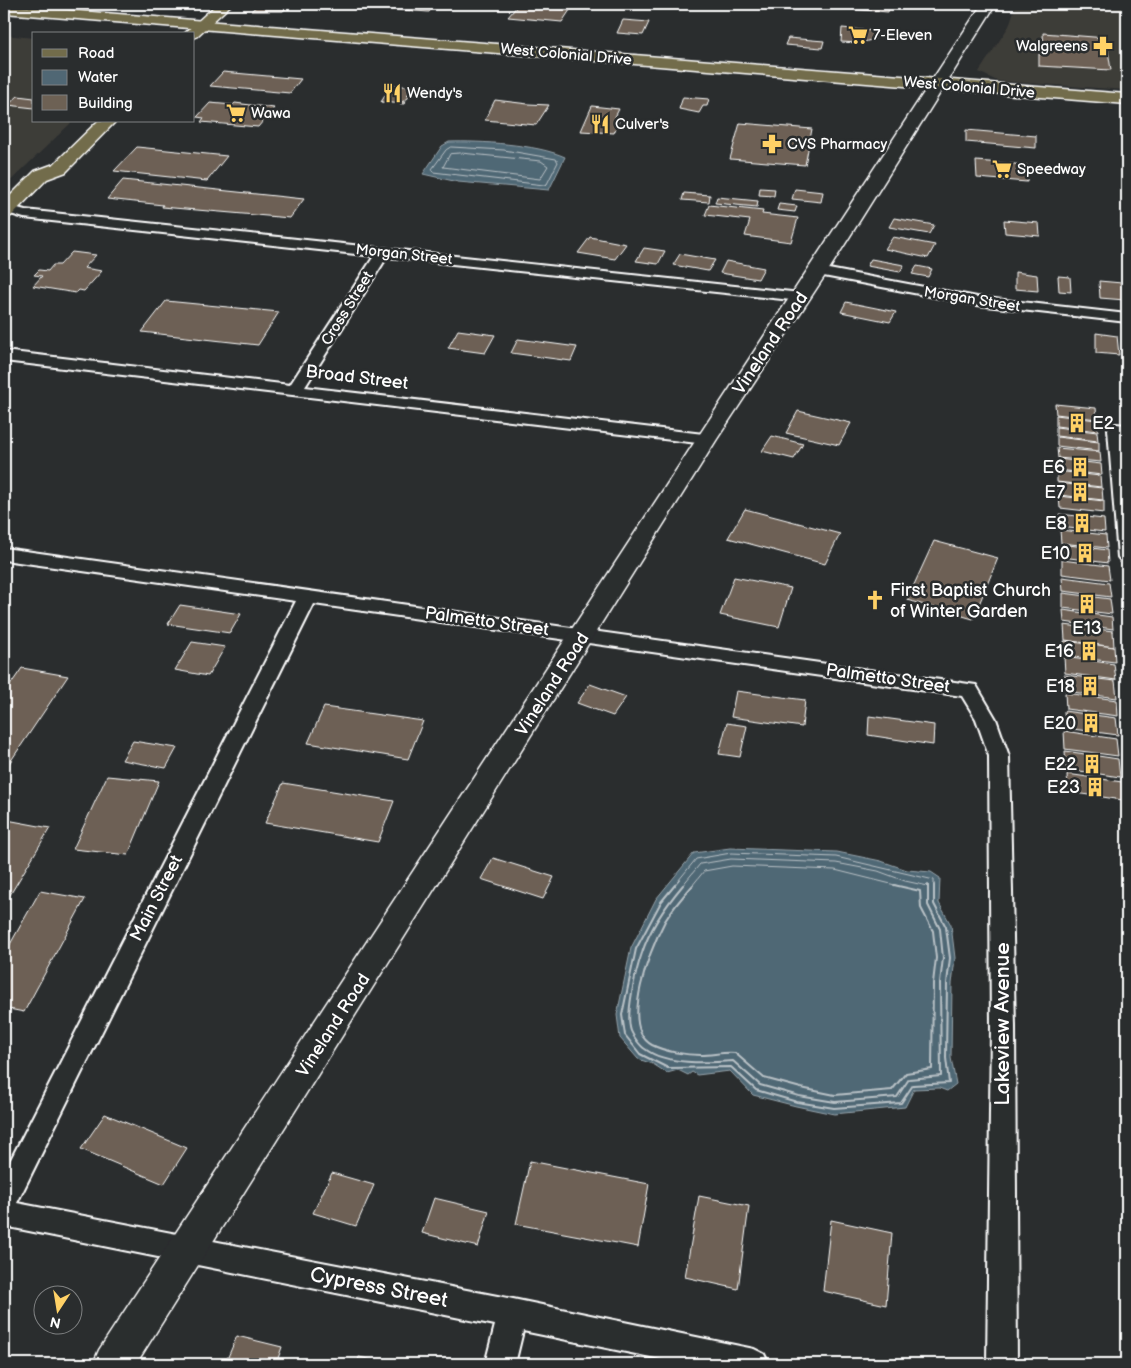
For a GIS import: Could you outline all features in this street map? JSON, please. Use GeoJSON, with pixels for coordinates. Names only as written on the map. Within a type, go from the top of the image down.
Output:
{"type":"FeatureCollection","features":[{"type":"Feature","properties":{"kind":"main road"},"geometry":{"type":"LineString","coordinates":[[197,29],[226,4]]}},
{"type":"Feature","properties":{"kind":"main road","name":"Vineland Road"},"geometry":{"type":"LineString","coordinates":[[113,1364],[188,1251],[584,634],[706,439],[818,271],[926,100],[973,32],[989,4]]}},
{"type":"Feature","properties":{"kind":"main road","name":"West Colonial Drive"},"geometry":{"type":"LineString","coordinates":[[4,8],[197,29],[1127,99]]}},
{"type":"Feature","properties":{"kind":"main road"},"geometry":{"type":"LineString","coordinates":[[4,24],[77,30]]}},
{"type":"Feature","properties":{"kind":"main road"},"geometry":{"type":"LineString","coordinates":[[195,40],[318,50]]}},
{"type":"Feature","properties":{"kind":"main road","name":"West Colonial Drive"},"geometry":{"type":"LineString","coordinates":[[907,99],[945,102]]}},
{"type":"Feature","properties":{"kind":"main road"},"geometry":{"type":"LineString","coordinates":[[41,175],[41,166],[86,122]]}},
{"type":"Feature","properties":{"kind":"main road"},"geometry":{"type":"LineString","coordinates":[[6,210],[41,175],[60,168],[107,122]]}},
{"type":"Feature","properties":{"kind":"street","name":"Morgan Street"},"geometry":{"type":"LineString","coordinates":[[6,210],[24,214],[801,297]]}},
{"type":"Feature","properties":{"kind":"street","name":"Cross Street"},"geometry":{"type":"LineString","coordinates":[[295,390],[382,252]]}},
{"type":"Feature","properties":{"kind":"street","name":"Morgan Street"},"geometry":{"type":"LineString","coordinates":[[818,271],[977,301],[1127,318]]}},
{"type":"Feature","properties":{"kind":"street","name":"Broad Street"},"geometry":{"type":"LineString","coordinates":[[4,356],[706,439]]}},
{"type":"Feature","properties":{"kind":"street"},"geometry":{"type":"LineString","coordinates":[[1127,430],[1116,428],[1125,500],[1127,556]]}},
{"type":"Feature","properties":{"kind":"street","name":"Palmetto Street"},"geometry":{"type":"LineString","coordinates":[[4,554],[584,634],[969,690]]}},
{"type":"Feature","properties":{"kind":"street","name":"Main Street"},"geometry":{"type":"LineString","coordinates":[[4,1200],[308,596]]}},
{"type":"Feature","properties":{"kind":"street","name":"Lakeview Avenue"},"geometry":{"type":"LineString","coordinates":[[969,690],[986,719],[999,756],[1003,1026],[1002,1364]]}},
{"type":"Feature","properties":{"kind":"street","name":"Cypress Street"},"geometry":{"type":"LineString","coordinates":[[4,1213],[188,1251],[513,1313],[754,1364]]}},
{"type":"Feature","properties":{"kind":"street"},"geometry":{"type":"LineString","coordinates":[[500,1364],[513,1313]]}},
{"type":"Feature","properties":{"kind":"shaded area"},"geometry":{"type":"Polygon","coordinates":[[[1016,4],[1127,4],[1127,90],[997,81],[979,72],[1009,26],[1016,4]]]}},
{"type":"Feature","properties":{"kind":"shaded area"},"geometry":{"type":"Polygon","coordinates":[[[4,35],[32,38],[32,122],[72,122],[4,187],[4,35]]]}},
{"type":"Feature","properties":{"kind":"water"},"geometry":{"type":"Polygon","coordinates":[[[449,142],[524,146],[565,157],[549,190],[458,182],[423,174],[442,146],[449,142]]]}},
{"type":"Feature","properties":{"kind":"water"},"geometry":{"type":"Polygon","coordinates":[[[730,848],[837,852],[881,861],[907,870],[931,872],[940,878],[939,903],[951,925],[955,958],[952,984],[951,1058],[956,1084],[947,1091],[939,1088],[914,1089],[905,1107],[834,1114],[753,1095],[730,1071],[697,1075],[692,1072],[688,1075],[678,1070],[667,1073],[653,1064],[638,1059],[620,1038],[617,1015],[631,948],[656,899],[694,853],[730,848]]]}},
{"type":"Feature","properties":{"kind":"building"},"geometry":{"type":"Polygon","coordinates":[[[259,4],[291,4],[283,11],[251,11],[259,4]]]}},
{"type":"Feature","properties":{"kind":"building"},"geometry":{"type":"Polygon","coordinates":[[[391,4],[435,4],[429,12],[387,9],[391,4]]]}},
{"type":"Feature","properties":{"kind":"building"},"geometry":{"type":"Polygon","coordinates":[[[519,4],[537,4],[534,7],[570,10],[562,22],[508,17],[519,4]]]}},
{"type":"Feature","properties":{"kind":"building"},"geometry":{"type":"Polygon","coordinates":[[[840,4],[890,4],[888,12],[839,8],[840,4]]]}},
{"type":"Feature","properties":{"kind":"building"},"geometry":{"type":"Polygon","coordinates":[[[623,20],[649,22],[643,35],[617,33],[623,20]]]}},
{"type":"Feature","properties":{"kind":"building","name":"7-Eleven"},"geometry":{"type":"Polygon","coordinates":[[[842,28],[875,31],[875,39],[860,43],[841,42],[842,28]]]}},
{"type":"Feature","properties":{"kind":"building","name":"Walgreens"},"geometry":{"type":"Polygon","coordinates":[[[1043,33],[1106,38],[1111,70],[1039,66],[1039,54],[1044,55],[1043,33]]]}},
{"type":"Feature","properties":{"kind":"building"},"geometry":{"type":"Polygon","coordinates":[[[788,38],[824,41],[822,48],[785,45],[788,38]]]}},
{"type":"Feature","properties":{"kind":"building","name":"Wawa"},"geometry":{"type":"Polygon","coordinates":[[[223,72],[301,79],[290,93],[210,86],[223,72]]]}},
{"type":"Feature","properties":{"kind":"building"},"geometry":{"type":"Polygon","coordinates":[[[392,85],[414,87],[407,95],[410,95],[408,98],[402,102],[405,102],[404,104],[381,102],[392,85]]]}},
{"type":"Feature","properties":{"kind":"building"},"geometry":{"type":"Polygon","coordinates":[[[18,96],[32,98],[32,108],[8,105],[18,96]]]}},
{"type":"Feature","properties":{"kind":"building"},"geometry":{"type":"Polygon","coordinates":[[[683,97],[709,99],[707,106],[703,106],[699,113],[679,109],[683,97]]]}},
{"type":"Feature","properties":{"kind":"building"},"geometry":{"type":"Polygon","coordinates":[[[495,100],[549,105],[536,125],[485,120],[495,100]]]}},
{"type":"Feature","properties":{"kind":"building","name":"Wawa"},"geometry":{"type":"Polygon","coordinates":[[[210,103],[233,105],[235,103],[274,108],[258,127],[201,122],[204,118],[197,117],[210,103]]]}},
{"type":"Feature","properties":{"kind":"building","name":"Culver's"},"geometry":{"type":"Polygon","coordinates":[[[592,106],[619,109],[615,117],[620,118],[614,133],[581,131],[592,106]]]}},
{"type":"Feature","properties":{"kind":"building","name":"CVS Pharmacy"},"geometry":{"type":"Polygon","coordinates":[[[740,123],[812,129],[805,165],[730,159],[740,123]]]}},
{"type":"Feature","properties":{"kind":"building"},"geometry":{"type":"Polygon","coordinates":[[[966,130],[1036,136],[1036,148],[966,142],[966,130]]]}},
{"type":"Feature","properties":{"kind":"building"},"geometry":{"type":"Polygon","coordinates":[[[137,147],[227,156],[207,181],[114,171],[137,147]]]}},
{"type":"Feature","properties":{"kind":"building"},"geometry":{"type":"Polygon","coordinates":[[[976,161],[1027,165],[1027,182],[977,178],[976,161]]]}},
{"type":"Feature","properties":{"kind":"building"},"geometry":{"type":"Polygon","coordinates":[[[123,180],[304,199],[290,218],[162,207],[163,205],[107,199],[123,180]]]}},
{"type":"Feature","properties":{"kind":"building"},"geometry":{"type":"Polygon","coordinates":[[[760,188],[775,189],[774,196],[759,195],[760,188]]]}},
{"type":"Feature","properties":{"kind":"building"},"geometry":{"type":"Polygon","coordinates":[[[795,189],[823,192],[821,202],[792,199],[795,189]]]}},
{"type":"Feature","properties":{"kind":"building"},"geometry":{"type":"Polygon","coordinates":[[[684,193],[710,195],[709,202],[682,200],[684,193]]]}},
{"type":"Feature","properties":{"kind":"building"},"geometry":{"type":"Polygon","coordinates":[[[717,197],[758,201],[757,207],[715,203],[717,197]]]}},
{"type":"Feature","properties":{"kind":"building"},"geometry":{"type":"Polygon","coordinates":[[[779,204],[797,206],[795,212],[777,210],[779,204]]]}},
{"type":"Feature","properties":{"kind":"building"},"geometry":{"type":"Polygon","coordinates":[[[709,205],[763,211],[762,214],[798,218],[791,242],[745,236],[750,220],[705,215],[709,205]]]}},
{"type":"Feature","properties":{"kind":"building"},"geometry":{"type":"Polygon","coordinates":[[[894,218],[934,225],[929,234],[889,227],[894,218]]]}},
{"type":"Feature","properties":{"kind":"building"},"geometry":{"type":"Polygon","coordinates":[[[1004,220],[1039,223],[1040,236],[1005,233],[1004,220]]]}},
{"type":"Feature","properties":{"kind":"building"},"geometry":{"type":"Polygon","coordinates":[[[590,237],[626,244],[615,259],[578,253],[590,237]]]}},
{"type":"Feature","properties":{"kind":"building"},"geometry":{"type":"Polygon","coordinates":[[[893,237],[935,245],[928,258],[885,249],[893,237]]]}},
{"type":"Feature","properties":{"kind":"building"},"geometry":{"type":"Polygon","coordinates":[[[644,248],[665,251],[658,264],[636,261],[644,248]]]}},
{"type":"Feature","properties":{"kind":"building"},"geometry":{"type":"Polygon","coordinates":[[[72,252],[96,255],[84,268],[102,271],[84,291],[79,290],[76,293],[33,286],[42,276],[34,275],[39,270],[48,271],[53,265],[60,265],[72,252]]]}},
{"type":"Feature","properties":{"kind":"building"},"geometry":{"type":"Polygon","coordinates":[[[680,254],[715,260],[708,271],[673,265],[680,254]]]}},
{"type":"Feature","properties":{"kind":"building"},"geometry":{"type":"Polygon","coordinates":[[[871,259],[904,265],[900,272],[867,266],[871,259]]]}},
{"type":"Feature","properties":{"kind":"building"},"geometry":{"type":"Polygon","coordinates":[[[726,261],[764,268],[758,279],[720,273],[726,261]]]}},
{"type":"Feature","properties":{"kind":"building"},"geometry":{"type":"Polygon","coordinates":[[[917,266],[932,269],[928,277],[912,274],[917,266]]]}},
{"type":"Feature","properties":{"kind":"building"},"geometry":{"type":"Polygon","coordinates":[[[1015,272],[1037,275],[1038,291],[1015,289],[1015,272]]]}},
{"type":"Feature","properties":{"kind":"building"},"geometry":{"type":"Polygon","coordinates":[[[1058,276],[1070,277],[1071,292],[1059,291],[1058,276]]]}},
{"type":"Feature","properties":{"kind":"building"},"geometry":{"type":"Polygon","coordinates":[[[1099,281],[1122,283],[1125,300],[1100,298],[1099,281]]]}},
{"type":"Feature","properties":{"kind":"building"},"geometry":{"type":"Polygon","coordinates":[[[166,301],[279,312],[258,345],[142,332],[166,301]]]}},
{"type":"Feature","properties":{"kind":"building"},"geometry":{"type":"Polygon","coordinates":[[[846,302],[896,312],[890,322],[841,312],[846,302]]]}},
{"type":"Feature","properties":{"kind":"building"},"geometry":{"type":"Polygon","coordinates":[[[458,330],[495,335],[485,353],[448,348],[458,330]]]}},
{"type":"Feature","properties":{"kind":"building"},"geometry":{"type":"Polygon","coordinates":[[[1096,333],[1117,336],[1119,355],[1096,353],[1096,333]]]}},
{"type":"Feature","properties":{"kind":"building"},"geometry":{"type":"Polygon","coordinates":[[[518,339],[577,347],[571,361],[511,353],[518,339]]]}},
{"type":"Feature","properties":{"kind":"building"},"geometry":{"type":"Polygon","coordinates":[[[1055,404],[1096,408],[1097,419],[1056,414],[1055,404]]]}},
{"type":"Feature","properties":{"kind":"building"},"geometry":{"type":"Polygon","coordinates":[[[798,411],[851,423],[839,445],[786,433],[798,411]]]}},
{"type":"Feature","properties":{"kind":"building","name":"E2"},"geometry":{"type":"Polygon","coordinates":[[[1056,415],[1097,420],[1098,431],[1056,426],[1056,415]]]}},
{"type":"Feature","properties":{"kind":"building"},"geometry":{"type":"Polygon","coordinates":[[[1056,427],[1097,432],[1098,441],[1056,436],[1056,427]]]}},
{"type":"Feature","properties":{"kind":"building"},"geometry":{"type":"Polygon","coordinates":[[[772,436],[803,444],[794,459],[762,451],[772,436]]]}},
{"type":"Feature","properties":{"kind":"building"},"geometry":{"type":"Polygon","coordinates":[[[1057,437],[1099,442],[1099,451],[1057,446],[1057,437]]]}},
{"type":"Feature","properties":{"kind":"building"},"geometry":{"type":"Polygon","coordinates":[[[1057,448],[1100,452],[1101,462],[1058,458],[1057,448]]]}},
{"type":"Feature","properties":{"kind":"building","name":"E6"},"geometry":{"type":"Polygon","coordinates":[[[1058,459],[1101,464],[1102,475],[1058,470],[1058,459]]]}},
{"type":"Feature","properties":{"kind":"building","name":"E7"},"geometry":{"type":"Polygon","coordinates":[[[1057,471],[1100,476],[1101,487],[1057,482],[1057,471]]]}},
{"type":"Feature","properties":{"kind":"building","name":"E7"},"geometry":{"type":"Polygon","coordinates":[[[1058,483],[1102,488],[1103,500],[1059,495],[1058,483]]]}},
{"type":"Feature","properties":{"kind":"building"},"geometry":{"type":"Polygon","coordinates":[[[1059,496],[1104,501],[1104,513],[1060,508],[1059,496]]]}},
{"type":"Feature","properties":{"kind":"building"},"geometry":{"type":"Polygon","coordinates":[[[745,509],[840,534],[825,564],[728,538],[745,509]]]}},
{"type":"Feature","properties":{"kind":"building","name":"E8"},"geometry":{"type":"Polygon","coordinates":[[[1059,514],[1104,519],[1105,532],[1059,527],[1059,514]]]}},
{"type":"Feature","properties":{"kind":"building"},"geometry":{"type":"Polygon","coordinates":[[[1060,530],[1106,535],[1107,548],[1061,543],[1060,530]]]}},
{"type":"Feature","properties":{"kind":"building"},"geometry":{"type":"Polygon","coordinates":[[[934,541],[998,558],[973,619],[907,600],[934,541]]]}},
{"type":"Feature","properties":{"kind":"building","name":"E10"},"geometry":{"type":"Polygon","coordinates":[[[1061,544],[1107,550],[1108,563],[1062,557],[1061,544]]]}},
{"type":"Feature","properties":{"kind":"building"},"geometry":{"type":"Polygon","coordinates":[[[1062,560],[1108,566],[1110,580],[1062,574],[1062,560]]]}},
{"type":"Feature","properties":{"kind":"building"},"geometry":{"type":"Polygon","coordinates":[[[734,577],[791,588],[779,627],[720,615],[734,577]]]}},
{"type":"Feature","properties":{"kind":"building"},"geometry":{"type":"Polygon","coordinates":[[[1062,577],[1109,583],[1111,597],[1063,591],[1062,577]]]}},
{"type":"Feature","properties":{"kind":"building","name":"E13"},"geometry":{"type":"Polygon","coordinates":[[[1063,593],[1110,599],[1112,614],[1063,608],[1063,593]]]}},
{"type":"Feature","properties":{"kind":"building"},"geometry":{"type":"Polygon","coordinates":[[[180,605],[241,614],[230,633],[168,624],[180,605]]]}},
{"type":"Feature","properties":{"kind":"building"},"geometry":{"type":"Polygon","coordinates":[[[1063,610],[1112,617],[1113,629],[1064,622],[1063,610]]]}},
{"type":"Feature","properties":{"kind":"building"},"geometry":{"type":"Polygon","coordinates":[[[1064,625],[1113,631],[1114,647],[1065,640],[1064,625]]]}},
{"type":"Feature","properties":{"kind":"building","name":"E16"},"geometry":{"type":"Polygon","coordinates":[[[1064,641],[1114,647],[1115,662],[1065,656],[1064,641]]]}},
{"type":"Feature","properties":{"kind":"building"},"geometry":{"type":"Polygon","coordinates":[[[192,642],[225,647],[208,676],[175,670],[192,642]]]}},
{"type":"Feature","properties":{"kind":"building"},"geometry":{"type":"Polygon","coordinates":[[[1064,657],[1114,664],[1116,680],[1065,673],[1064,657]]]}},
{"type":"Feature","properties":{"kind":"building"},"geometry":{"type":"Polygon","coordinates":[[[22,668],[68,676],[4,771],[4,694],[22,668]]]}},
{"type":"Feature","properties":{"kind":"building","name":"E18"},"geometry":{"type":"Polygon","coordinates":[[[1064,675],[1115,681],[1117,698],[1065,691],[1064,675]]]}},
{"type":"Feature","properties":{"kind":"building"},"geometry":{"type":"Polygon","coordinates":[[[590,684],[626,697],[613,716],[577,703],[590,684]]]}},
{"type":"Feature","properties":{"kind":"building"},"geometry":{"type":"Polygon","coordinates":[[[736,691],[805,700],[802,727],[731,717],[736,691]]]}},
{"type":"Feature","properties":{"kind":"building"},"geometry":{"type":"Polygon","coordinates":[[[1065,693],[1117,700],[1118,716],[1066,709],[1065,693]]]}},
{"type":"Feature","properties":{"kind":"building"},"geometry":{"type":"Polygon","coordinates":[[[324,707],[423,721],[408,759],[308,743],[324,707]]]}},
{"type":"Feature","properties":{"kind":"building","name":"E20"},"geometry":{"type":"Polygon","coordinates":[[[1064,711],[1116,718],[1118,735],[1065,728],[1064,711]]]}},
{"type":"Feature","properties":{"kind":"building"},"geometry":{"type":"Polygon","coordinates":[[[869,716],[934,725],[933,745],[868,735],[869,716]]]}},
{"type":"Feature","properties":{"kind":"building"},"geometry":{"type":"Polygon","coordinates":[[[727,723],[747,726],[740,757],[719,754],[727,723]]]}},
{"type":"Feature","properties":{"kind":"building"},"geometry":{"type":"Polygon","coordinates":[[[1064,731],[1116,739],[1118,756],[1065,749],[1064,731]]]}},
{"type":"Feature","properties":{"kind":"building"},"geometry":{"type":"Polygon","coordinates":[[[133,741],[177,748],[166,768],[122,760],[133,741]]]}},
{"type":"Feature","properties":{"kind":"building","name":"E22"},"geometry":{"type":"Polygon","coordinates":[[[1065,751],[1118,759],[1120,777],[1066,769],[1065,751]]]}},
{"type":"Feature","properties":{"kind":"building","name":"E23"},"geometry":{"type":"Polygon","coordinates":[[[1067,774],[1122,782],[1123,800],[1068,792],[1067,774]]]}},
{"type":"Feature","properties":{"kind":"building"},"geometry":{"type":"Polygon","coordinates":[[[107,776],[159,781],[128,855],[73,849],[107,776]]]}},
{"type":"Feature","properties":{"kind":"building"},"geometry":{"type":"Polygon","coordinates":[[[283,783],[394,801],[378,842],[265,823],[283,783]]]}},
{"type":"Feature","properties":{"kind":"building"},"geometry":{"type":"Polygon","coordinates":[[[7,820],[50,828],[4,905],[4,825],[7,820]]]}},
{"type":"Feature","properties":{"kind":"building"},"geometry":{"type":"Polygon","coordinates":[[[493,858],[554,877],[543,899],[481,879],[493,858]]]}},
{"type":"Feature","properties":{"kind":"building"},"geometry":{"type":"Polygon","coordinates":[[[40,891],[85,899],[24,1012],[4,1008],[4,955],[40,891]]]}},
{"type":"Feature","properties":{"kind":"building"},"geometry":{"type":"Polygon","coordinates":[[[105,1114],[187,1148],[164,1184],[81,1149],[105,1114]]]}},
{"type":"Feature","properties":{"kind":"building"},"geometry":{"type":"Polygon","coordinates":[[[530,1161],[649,1184],[638,1247],[516,1224],[530,1161]]]}},
{"type":"Feature","properties":{"kind":"building"},"geometry":{"type":"Polygon","coordinates":[[[332,1173],[374,1185],[356,1226],[313,1213],[332,1173]]]}},
{"type":"Feature","properties":{"kind":"building"},"geometry":{"type":"Polygon","coordinates":[[[699,1196],[749,1206],[738,1289],[685,1277],[699,1196]]]}},
{"type":"Feature","properties":{"kind":"building"},"geometry":{"type":"Polygon","coordinates":[[[434,1198],[489,1211],[478,1247],[422,1233],[434,1198]]]}},
{"type":"Feature","properties":{"kind":"building"},"geometry":{"type":"Polygon","coordinates":[[[831,1220],[892,1233],[886,1305],[823,1291],[831,1220]]]}},
{"type":"Feature","properties":{"kind":"building"},"geometry":{"type":"Polygon","coordinates":[[[237,1336],[282,1347],[276,1364],[225,1364],[237,1336]]]}},
{"type":"Feature","properties":{"kind":"building"},"geometry":{"type":"Polygon","coordinates":[[[359,1357],[392,1364],[357,1364],[359,1357]]]}},
{"type":"Feature","properties":{"kind":"place","name":"7-Eleven"},"geometry":{"type":"Point","coordinates":[858,35]}},
{"type":"Feature","properties":{"kind":"place","name":"Walgreens"},"geometry":{"type":"Point","coordinates":[1103,46]}},
{"type":"Feature","properties":{"kind":"place","name":"Wendy's"},"geometry":{"type":"Point","coordinates":[392,93]}},
{"type":"Feature","properties":{"kind":"place","name":"Wawa"},"geometry":{"type":"Point","coordinates":[236,113]}},
{"type":"Feature","properties":{"kind":"place","name":"Culver's"},"geometry":{"type":"Point","coordinates":[600,124]}},
{"type":"Feature","properties":{"kind":"place","name":"CVS Pharmacy"},"geometry":{"type":"Point","coordinates":[772,144]}},
{"type":"Feature","properties":{"kind":"place","name":"Speedway"},"geometry":{"type":"Point","coordinates":[1002,169]}},
{"type":"Feature","properties":{"kind":"place","name":"E2"},"geometry":{"type":"Point","coordinates":[1077,423]}},
{"type":"Feature","properties":{"kind":"place","name":"E6"},"geometry":{"type":"Point","coordinates":[1080,467]}},
{"type":"Feature","properties":{"kind":"place","name":"E7"},"geometry":{"type":"Point","coordinates":[1080,492]}},
{"type":"Feature","properties":{"kind":"place","name":"E8"},"geometry":{"type":"Point","coordinates":[1082,523]}},
{"type":"Feature","properties":{"kind":"place","name":"E10"},"geometry":{"type":"Point","coordinates":[1085,553]}},
{"type":"Feature","properties":{"kind":"place","name":"First Baptist Church of Winter Garden"},"geometry":{"type":"Point","coordinates":[875,600]}},
{"type":"Feature","properties":{"kind":"place","name":"E13"},"geometry":{"type":"Point","coordinates":[1087,604]}},
{"type":"Feature","properties":{"kind":"place","name":"E16"},"geometry":{"type":"Point","coordinates":[1089,651]}},
{"type":"Feature","properties":{"kind":"place","name":"E18"},"geometry":{"type":"Point","coordinates":[1090,686]}},
{"type":"Feature","properties":{"kind":"place","name":"E20"},"geometry":{"type":"Point","coordinates":[1091,723]}},
{"type":"Feature","properties":{"kind":"place","name":"E22"},"geometry":{"type":"Point","coordinates":[1092,764]}},
{"type":"Feature","properties":{"kind":"place","name":"E23"},"geometry":{"type":"Point","coordinates":[1095,787]}}]}
